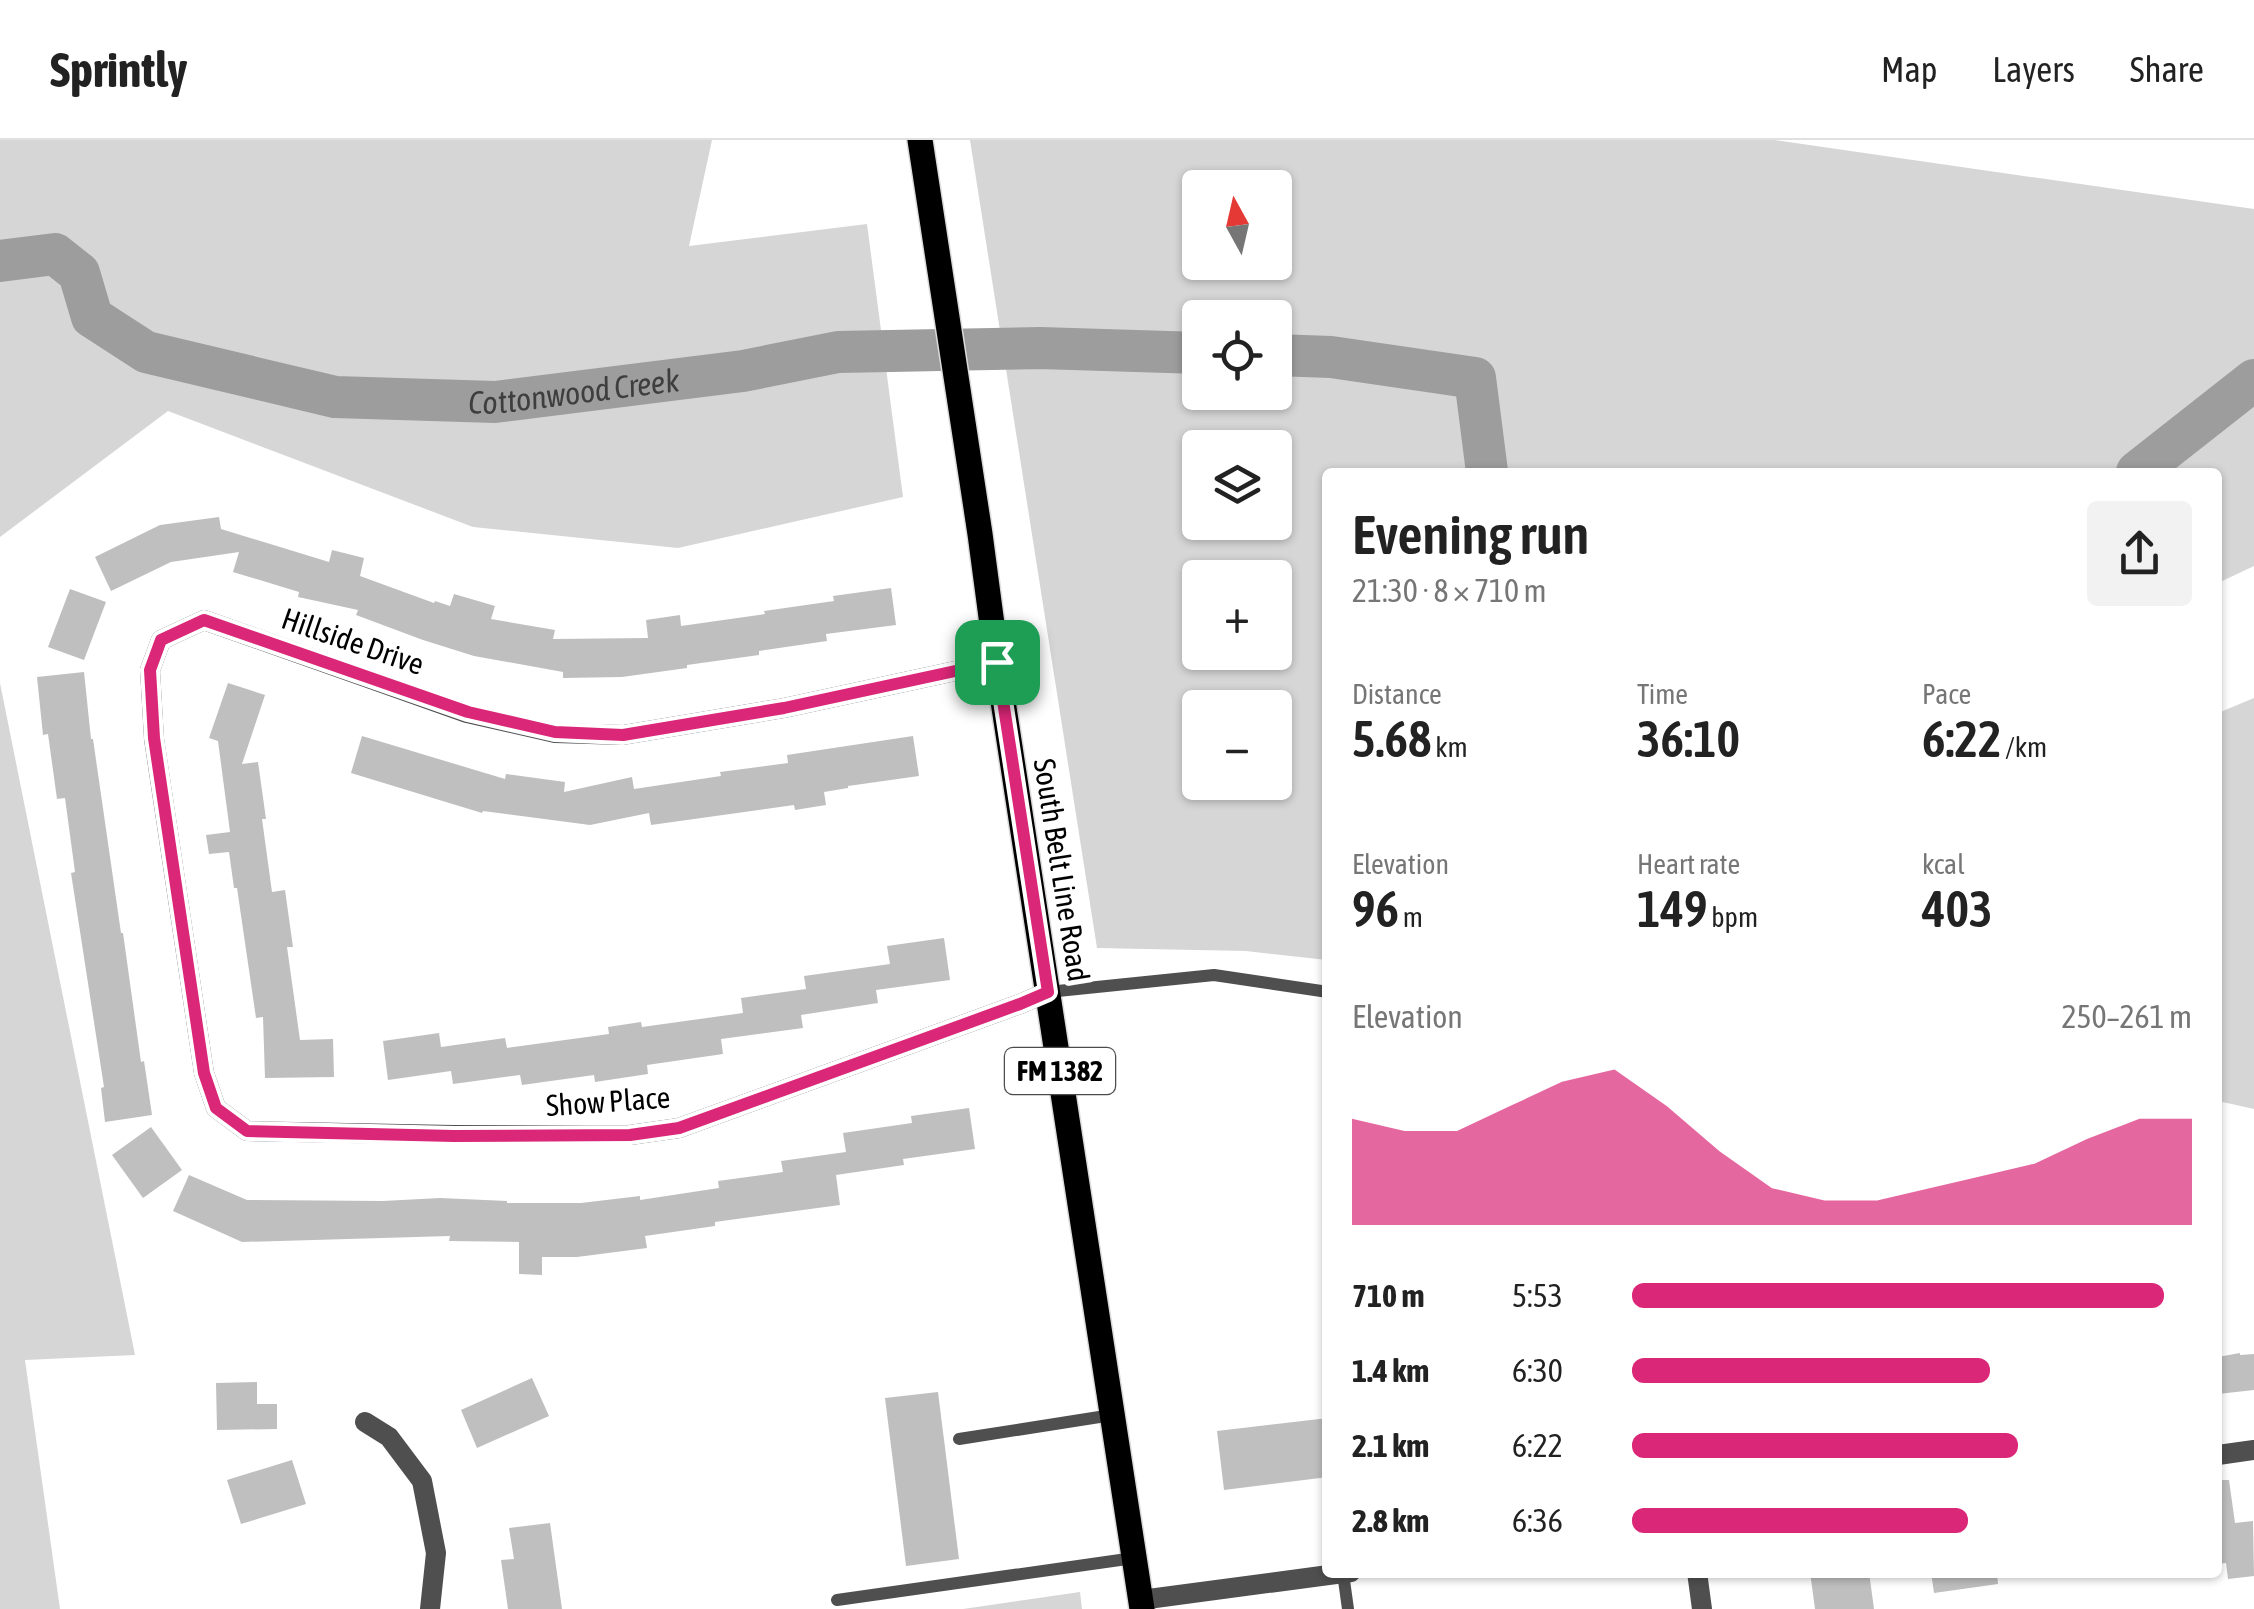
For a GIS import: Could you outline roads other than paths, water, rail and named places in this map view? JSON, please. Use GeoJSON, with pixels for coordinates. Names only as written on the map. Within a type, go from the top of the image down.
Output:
{"type":"FeatureCollection","features":[{"type":"Feature","properties":{"kind":"main road","name":"South Belt Line Road"},"geometry":{"type":"LineString","coordinates":[[920,140],[1141,1604]]}},
{"type":"Feature","properties":{"kind":"street","name":"Hillside Drive"},"geometry":{"type":"LineString","coordinates":[[216,1108],[204,1073],[154,738],[150,670],[161,640],[204,620],[468,712],[555,732],[623,735],[784,708],[997,662]]}},
{"type":"Feature","properties":{"kind":"street","name":"Show Place"},"geometry":{"type":"LineString","coordinates":[[216,1108],[247,1131],[630,1135],[679,1128],[1048,992]]}},
{"type":"Feature","properties":{"kind":"street"},"geometry":{"type":"LineString","coordinates":[[364,1422],[389,1437],[422,1481],[436,1553],[430,1609]]}},
{"type":"Feature","properties":{"kind":"street"},"geometry":{"type":"LineString","coordinates":[[2222,1454],[2254,1450]]}},
{"type":"Feature","properties":{"kind":"street"},"geometry":{"type":"LineString","coordinates":[[1141,1604],[1322,1577]]}},
{"type":"Feature","properties":{"kind":"street"},"geometry":{"type":"LineString","coordinates":[[1697,1578],[1702,1609]]}},
{"type":"Feature","properties":{"kind":"lane"},"geometry":{"type":"LineString","coordinates":[[1048,992],[1214,975],[1322,991]]}},
{"type":"Feature","properties":{"kind":"lane"},"geometry":{"type":"LineString","coordinates":[[959,1438],[1112,1415]]}},
{"type":"Feature","properties":{"kind":"lane"},"geometry":{"type":"LineString","coordinates":[[837,1600],[1134,1558]]}},
{"type":"Feature","properties":{"kind":"lane"},"geometry":{"type":"LineString","coordinates":[[1347,1578],[1348,1609]]}},
{"type":"Feature","properties":{"kind":"waterway","name":"Cottonwood Creek"},"geometry":{"type":"LineString","coordinates":[[0,261],[55,254],[79,273],[92,317],[146,352],[335,397],[495,402],[743,371],[838,352],[1040,348],[1182,352]]}},
{"type":"Feature","properties":{"kind":"waterway","name":"Cottonwood Creek"},"geometry":{"type":"LineString","coordinates":[[1292,356],[1331,357],[1475,378],[1486,468]]}},
{"type":"Feature","properties":{"kind":"waterway","name":"Cottonwood Creek"},"geometry":{"type":"LineString","coordinates":[[2142,468],[2254,380]]}}]}
